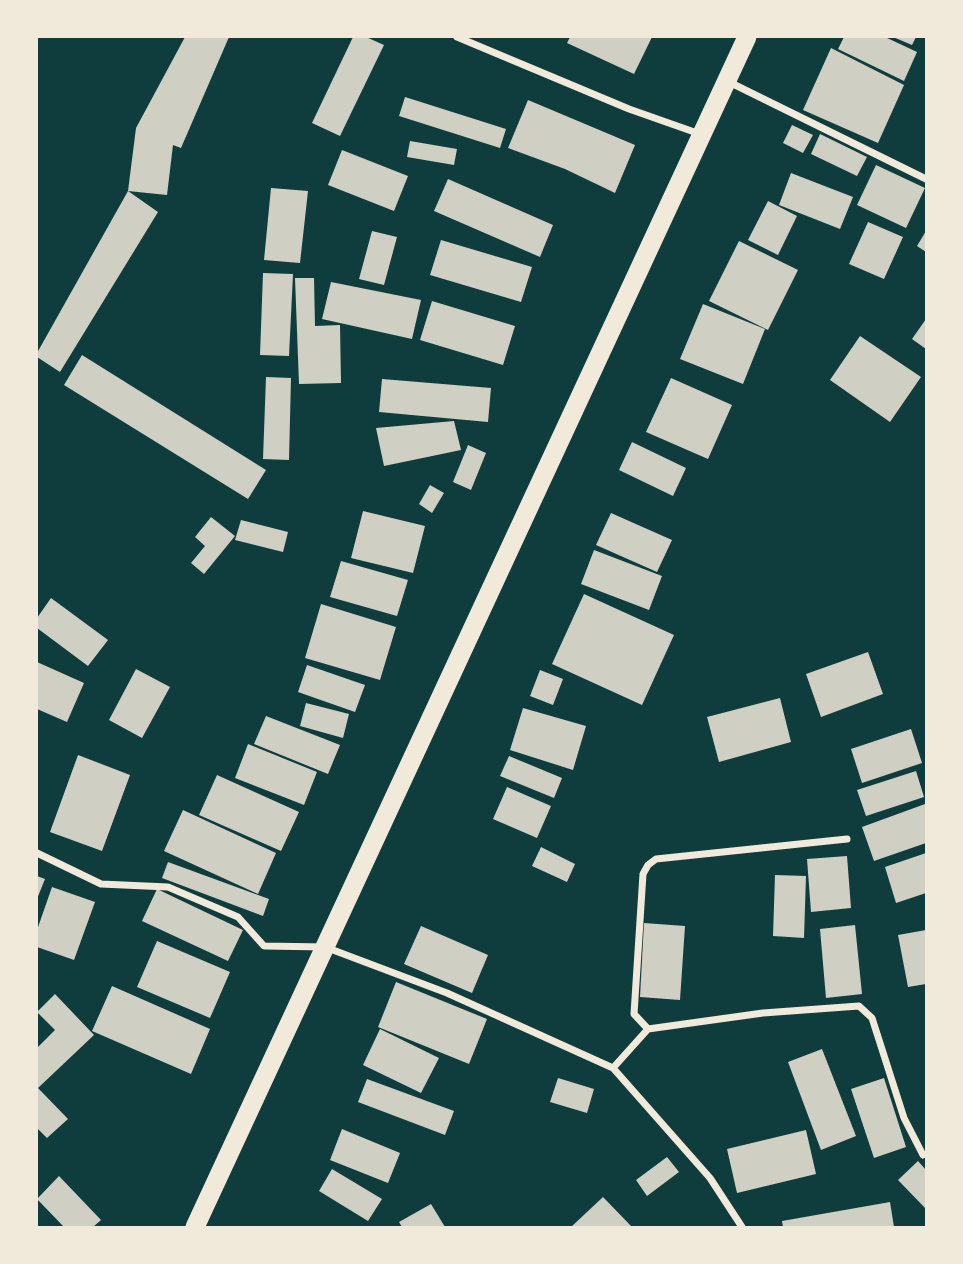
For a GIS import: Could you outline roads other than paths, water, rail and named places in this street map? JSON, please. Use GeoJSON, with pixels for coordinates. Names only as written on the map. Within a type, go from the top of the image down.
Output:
{"type":"FeatureCollection","features":[{"type":"Feature","properties":{"kind":"highway"},"geometry":{"type":"LineString","coordinates":[[195,1227],[747,37]]}},
{"type":"Feature","properties":{"kind":"street"},"geometry":{"type":"LineString","coordinates":[[457,37],[629,109],[701,135]]}},
{"type":"Feature","properties":{"kind":"street"},"geometry":{"type":"LineString","coordinates":[[728,82],[926,179]]}},
{"type":"Feature","properties":{"kind":"street"},"geometry":{"type":"LineString","coordinates":[[648,1029],[634,1014],[643,874],[648,864],[656,859],[848,839]]}},
{"type":"Feature","properties":{"kind":"street"},"geometry":{"type":"LineString","coordinates":[[37,853],[101,884],[168,887],[238,917],[264,946],[325,947],[447,993],[613,1068],[710,1178],[743,1227]]}},
{"type":"Feature","properties":{"kind":"street"},"geometry":{"type":"LineString","coordinates":[[613,1068],[648,1029],[764,1013],[859,1006],[872,1018],[904,1118],[923,1155]]}}]}
